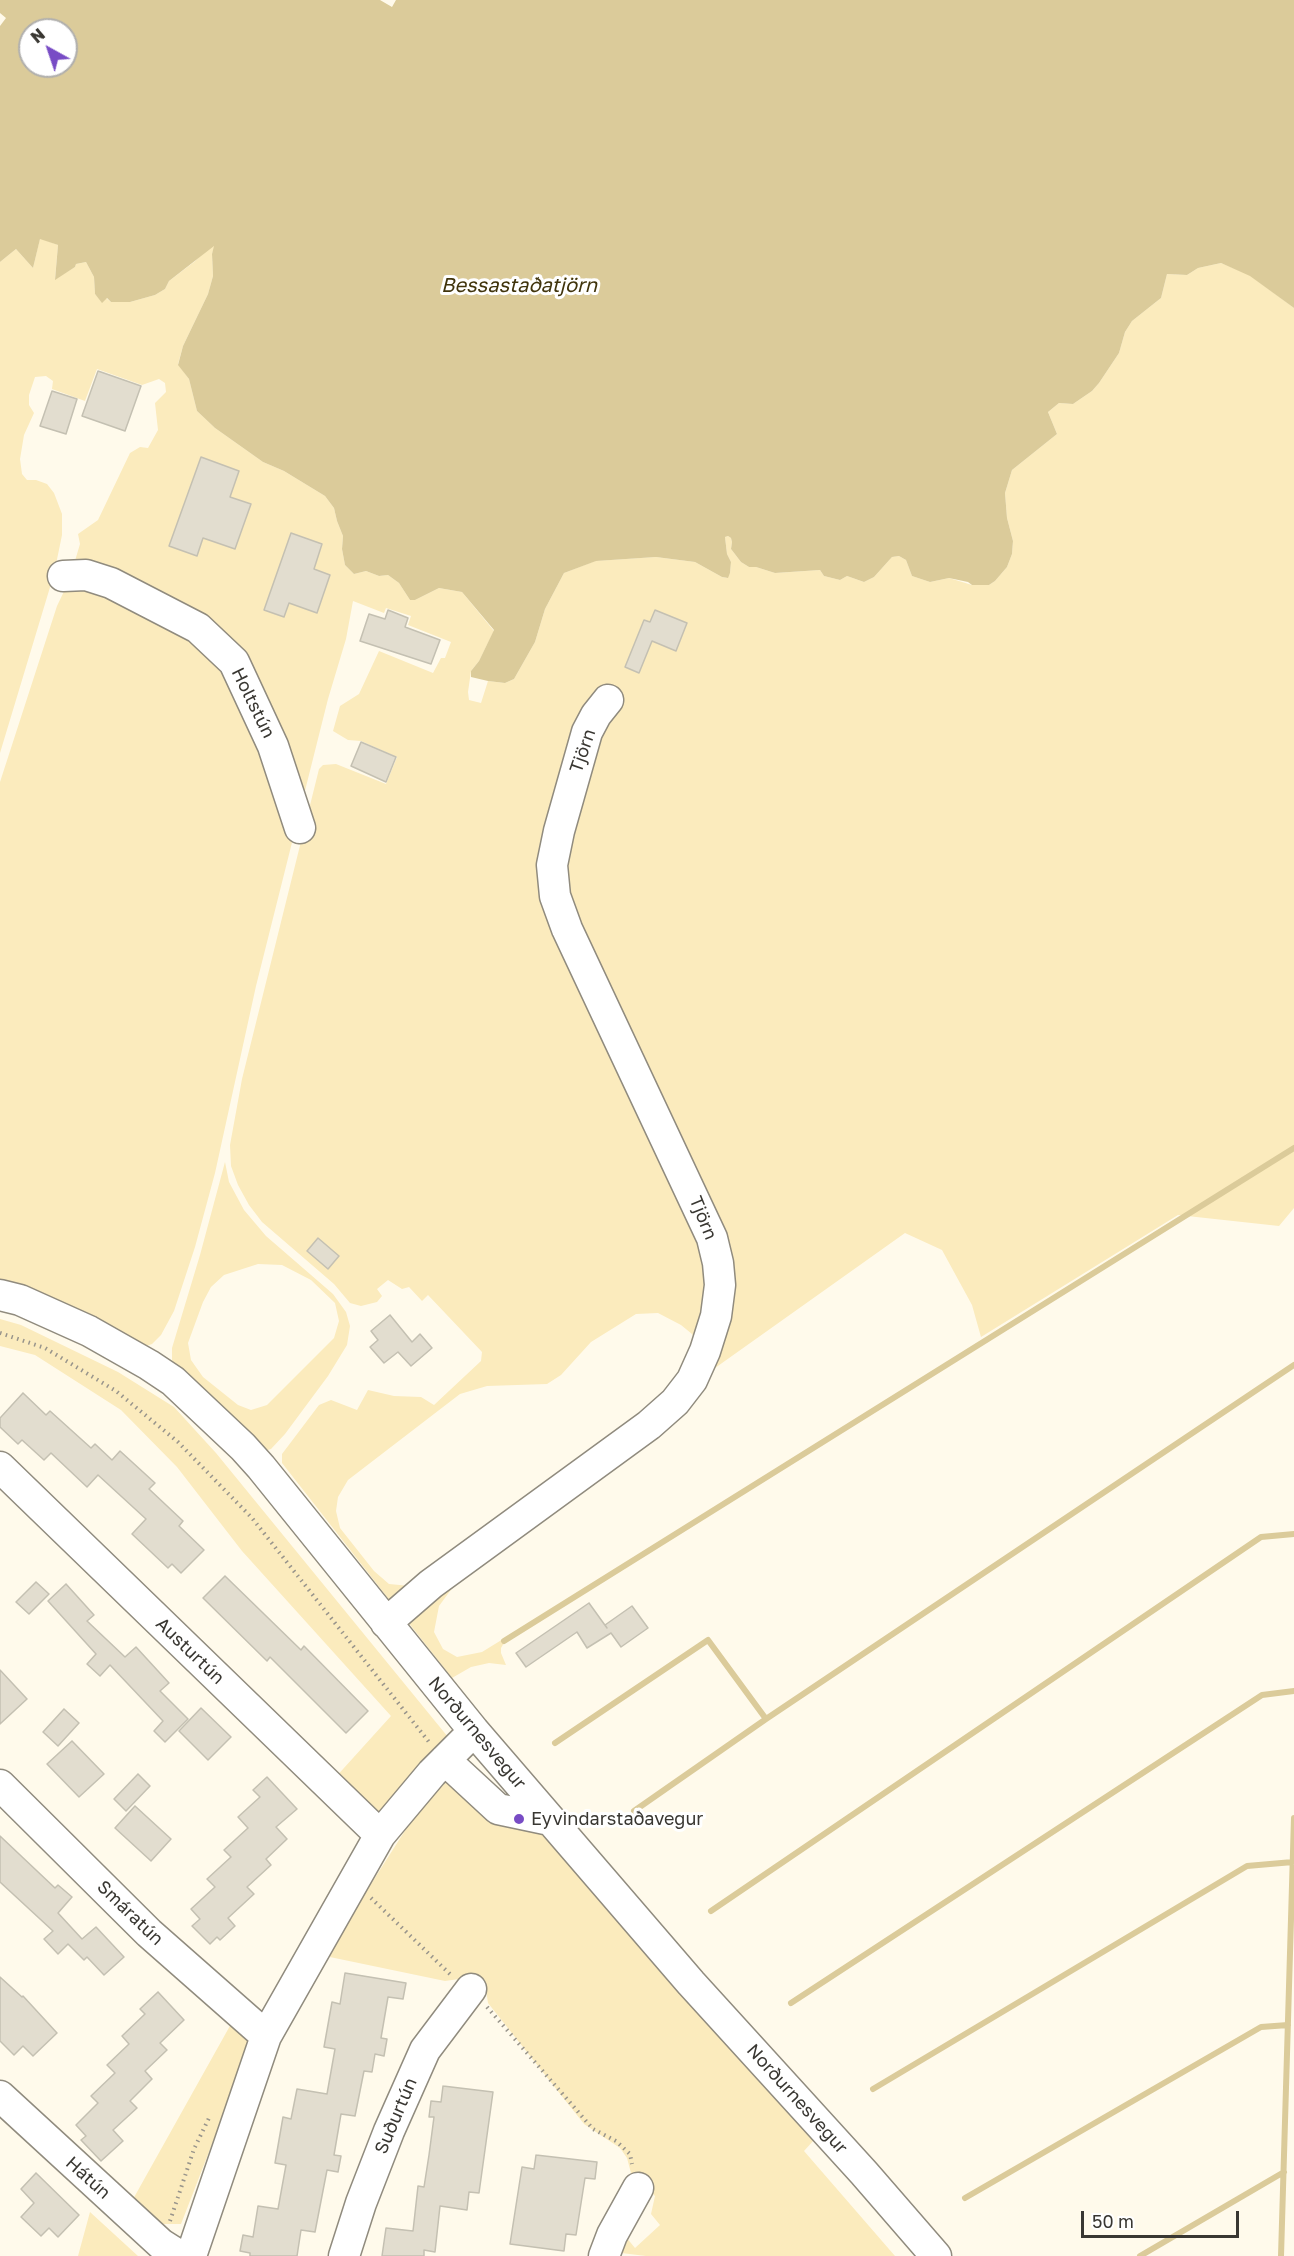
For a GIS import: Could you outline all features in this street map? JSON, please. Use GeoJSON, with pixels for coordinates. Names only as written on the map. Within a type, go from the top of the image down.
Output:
{"type":"FeatureCollection","features":[{"type":"Feature","properties":{"kind":"street","name":"Holtstún"},"geometry":{"type":"LineString","coordinates":[[63,576],[86,575],[111,583],[198,628],[234,662],[273,746],[300,828]]}},
{"type":"Feature","properties":{"kind":"street","name":"Tjörn"},"geometry":{"type":"LineString","coordinates":[[386,1623],[431,1584],[649,1425],[675,1402],[692,1380],[705,1351],[716,1316],[720,1285],[712,1238],[567,929],[555,896],[552,865],[559,831],[587,732],[596,715],[608,700]]}},
{"type":"Feature","properties":{"kind":"street","name":"Norðurnesvegur"},"geometry":{"type":"LineString","coordinates":[[0,1295],[20,1300],[89,1331],[173,1381],[243,1446],[474,1731],[550,1820],[691,1983],[864,2173],[936,2256]]}},
{"type":"Feature","properties":{"kind":"street","name":"Austurtún"},"geometry":{"type":"LineString","coordinates":[[0,1467],[380,1835]]}},
{"type":"Feature","properties":{"kind":"street"},"geometry":{"type":"LineString","coordinates":[[191,2256],[267,2036],[380,1835],[445,1760],[474,1731]]}},
{"type":"Feature","properties":{"kind":"street"},"geometry":{"type":"LineString","coordinates":[[445,1760],[498,1809],[550,1820]]}},
{"type":"Feature","properties":{"kind":"street","name":"Smáratún"},"geometry":{"type":"LineString","coordinates":[[0,1785],[149,1933],[267,2036]]}},
{"type":"Feature","properties":{"kind":"street","name":"Suðurtún"},"geometry":{"type":"LineString","coordinates":[[344,2256],[388,2131],[425,2050],[471,1989]]}},
{"type":"Feature","properties":{"kind":"street","name":"Hátún"},"geometry":{"type":"LineString","coordinates":[[0,2097],[161,2244],[180,2256]]}},
{"type":"Feature","properties":{"kind":"street"},"geometry":{"type":"LineString","coordinates":[[604,2256],[612,2235],[638,2188]]}},
{"type":"Feature","properties":{"kind":"path"},"geometry":{"type":"LineString","coordinates":[[0,1333],[45,1348],[116,1391],[178,1442],[252,1518],[445,1760]]}},
{"type":"Feature","properties":{"kind":"path"},"geometry":{"type":"LineString","coordinates":[[355,1881],[449,1974],[471,1989],[593,2129],[616,2141],[630,2154],[638,2188]]}},
{"type":"Feature","properties":{"kind":"shaded area"},"geometry":{"type":"Polygon","coordinates":[[[40,238],[58,245],[55,279],[75,267],[76,264],[86,262],[94,277],[95,294],[102,302],[106,298],[111,302],[130,302],[155,295],[165,289],[169,281],[212,245],[215,245],[212,254],[213,276],[208,294],[183,346],[178,364],[189,379],[197,411],[215,428],[263,462],[284,471],[325,496],[334,508],[343,536],[342,549],[345,565],[354,574],[366,571],[379,576],[388,575],[399,583],[410,600],[415,600],[439,588],[462,592],[494,631],[479,661],[471,671],[469,700],[481,703],[488,681],[505,683],[514,679],[535,642],[545,609],[564,573],[595,561],[656,557],[695,562],[727,578],[731,562],[727,554],[725,537],[728,536],[732,542],[731,549],[741,562],[749,567],[775,573],[820,570],[824,576],[840,580],[847,576],[864,582],[874,577],[892,557],[899,556],[906,560],[912,576],[930,582],[949,578],[972,585],[989,585],[1007,567],[1012,554],[1013,541],[1007,518],[1005,493],[1012,470],[1057,434],[1048,412],[1059,403],[1073,404],[1092,391],[1099,383],[1119,353],[1125,332],[1132,321],[1161,298],[1167,274],[1187,275],[1198,268],[1221,263],[1250,275],[1294,308],[1294,1208],[1279,1226],[1178,1215],[981,1337],[972,1305],[942,1250],[905,1233],[708,1373],[725,1311],[725,1260],[713,1222],[561,897],[559,871],[563,842],[563,804],[551,851],[549,875],[553,901],[565,934],[700,1218],[712,1251],[716,1274],[714,1296],[700,1349],[692,1334],[681,1325],[658,1313],[636,1314],[591,1342],[561,1375],[547,1384],[487,1386],[460,1394],[348,1480],[338,1497],[336,1511],[340,1528],[374,1571],[389,1584],[410,1586],[433,1576],[405,1598],[391,1602],[282,1463],[282,1454],[319,1405],[331,1400],[357,1410],[368,1390],[394,1396],[421,1397],[434,1405],[481,1361],[482,1352],[428,1295],[422,1301],[409,1287],[402,1289],[388,1280],[377,1289],[382,1296],[377,1302],[361,1306],[350,1303],[334,1284],[262,1222],[249,1205],[231,1166],[230,1145],[242,1079],[319,769],[323,765],[336,764],[386,784],[397,757],[361,741],[348,740],[333,731],[340,706],[359,694],[379,651],[433,673],[441,658],[445,658],[451,642],[408,625],[411,616],[386,608],[384,613],[353,601],[346,639],[328,699],[256,986],[215,1173],[195,1247],[174,1311],[161,1335],[152,1344],[144,1347],[136,1346],[71,1313],[0,1289],[0,782],[57,606],[69,581],[80,544],[78,534],[98,520],[130,453],[140,447],[148,448],[158,430],[155,403],[166,392],[165,383],[159,379],[142,385],[97,369],[85,401],[52,389],[53,381],[46,376],[35,377],[29,395],[29,405],[34,413],[24,435],[20,459],[22,474],[27,480],[47,484],[54,493],[62,514],[62,535],[54,574],[0,753],[0,262],[16,249],[33,268],[40,238]]]}},
{"type":"Feature","properties":{"kind":"shaded area"},"geometry":{"type":"Polygon","coordinates":[[[225,1162],[229,1182],[244,1210],[266,1236],[333,1294],[346,1312],[350,1326],[347,1345],[328,1376],[285,1434],[271,1449],[258,1453],[177,1373],[172,1360],[172,1348],[225,1162]],[[258,1264],[224,1275],[211,1287],[203,1302],[188,1343],[191,1360],[203,1377],[238,1405],[251,1410],[267,1405],[334,1338],[339,1321],[335,1303],[311,1280],[282,1265],[258,1264]]]}},
{"type":"Feature","properties":{"kind":"shaded area"},"geometry":{"type":"Polygon","coordinates":[[[0,1319],[21,1325],[118,1372],[174,1407],[216,1453],[448,1737],[379,1823],[334,1779],[391,1716],[242,1551],[177,1467],[121,1410],[35,1355],[0,1346],[0,1319]]]}},
{"type":"Feature","properties":{"kind":"shaded area"},"geometry":{"type":"Polygon","coordinates":[[[470,1564],[439,1606],[434,1632],[443,1649],[457,1657],[482,1652],[508,1636],[501,1648],[506,1665],[489,1663],[471,1667],[452,1678],[404,1617],[470,1564]]]}},
{"type":"Feature","properties":{"kind":"shaded area"},"geometry":{"type":"Polygon","coordinates":[[[446,1782],[460,1782],[550,1840],[814,2140],[804,2151],[895,2256],[646,2256],[613,2252],[626,2237],[635,2248],[660,2225],[651,2214],[655,2196],[631,2173],[627,2158],[620,2148],[584,2124],[488,2003],[486,1990],[479,1983],[466,1978],[445,1981],[325,1956],[415,1815],[446,1782]]]}},
{"type":"Feature","properties":{"kind":"shaded area"},"geometry":{"type":"Polygon","coordinates":[[[231,2024],[252,2041],[181,2224],[161,2224],[132,2201],[231,2024]]]}},
{"type":"Feature","properties":{"kind":"shaded area"},"geometry":{"type":"Polygon","coordinates":[[[90,2212],[138,2256],[78,2256],[90,2212]]]}},
{"type":"Feature","properties":{"kind":"water","name":"Bessastaðatjörn"},"geometry":{"type":"Polygon","coordinates":[[[0,0],[380,0],[392,7],[396,0],[1294,0],[1294,308],[1250,276],[1221,263],[1198,268],[1187,275],[1167,274],[1161,298],[1132,321],[1125,332],[1119,353],[1099,383],[1092,391],[1073,404],[1059,403],[1048,412],[1057,434],[1012,470],[1005,493],[1007,518],[1013,541],[1012,554],[1007,567],[989,585],[972,585],[949,578],[930,582],[912,576],[906,560],[899,556],[892,557],[874,577],[864,582],[847,576],[840,580],[824,576],[820,570],[775,573],[749,567],[741,562],[731,549],[732,542],[728,536],[725,537],[727,554],[731,562],[728,578],[695,562],[656,557],[596,561],[564,573],[545,609],[535,642],[514,679],[505,683],[488,681],[471,677],[471,671],[479,661],[494,630],[462,592],[439,588],[415,600],[410,600],[399,583],[388,575],[379,576],[366,571],[354,574],[345,565],[342,549],[343,536],[334,508],[325,496],[284,471],[263,462],[215,428],[197,411],[189,379],[178,365],[183,346],[208,294],[213,276],[214,246],[169,281],[165,289],[155,295],[130,302],[111,302],[107,298],[102,303],[95,294],[94,277],[86,262],[76,264],[55,280],[58,245],[40,239],[33,268],[16,249],[0,262],[0,26],[6,18],[0,13],[0,0]]]}},
{"type":"Feature","properties":{"kind":"building"},"geometry":{"type":"Polygon","coordinates":[[[98,371],[141,386],[125,431],[82,416],[98,371]]]}},
{"type":"Feature","properties":{"kind":"building"},"geometry":{"type":"Polygon","coordinates":[[[52,391],[77,399],[66,434],[40,426],[52,391]]]}},
{"type":"Feature","properties":{"kind":"building"},"geometry":{"type":"Polygon","coordinates":[[[201,457],[239,471],[230,497],[251,504],[235,549],[203,538],[197,556],[169,546],[201,457]]]}},
{"type":"Feature","properties":{"kind":"building"},"geometry":{"type":"Polygon","coordinates":[[[291,533],[322,544],[314,569],[330,575],[317,613],[289,603],[284,617],[264,610],[291,533]]]}},
{"type":"Feature","properties":{"kind":"building"},"geometry":{"type":"Polygon","coordinates":[[[388,610],[408,618],[405,627],[440,640],[431,664],[360,641],[369,614],[385,619],[388,610]]]}},
{"type":"Feature","properties":{"kind":"building"},"geometry":{"type":"Polygon","coordinates":[[[655,610],[687,623],[676,651],[652,641],[639,673],[625,667],[644,620],[650,622],[655,610]]]}},
{"type":"Feature","properties":{"kind":"building"},"geometry":{"type":"Polygon","coordinates":[[[361,742],[396,757],[386,782],[351,766],[361,742]]]}},
{"type":"Feature","properties":{"kind":"building"},"geometry":{"type":"Polygon","coordinates":[[[318,1238],[339,1256],[328,1269],[307,1251],[318,1238]]]}},
{"type":"Feature","properties":{"kind":"building"},"geometry":{"type":"Polygon","coordinates":[[[390,1315],[412,1342],[420,1334],[432,1348],[411,1366],[398,1352],[384,1363],[370,1347],[378,1340],[371,1331],[390,1315]]]}},
{"type":"Feature","properties":{"kind":"building"},"geometry":{"type":"Polygon","coordinates":[[[23,1393],[46,1415],[50,1411],[91,1448],[95,1444],[112,1460],[120,1451],[155,1483],[149,1489],[183,1521],[179,1526],[204,1550],[181,1573],[172,1564],[168,1568],[132,1534],[146,1519],[98,1475],[87,1487],[51,1453],[44,1460],[22,1440],[18,1444],[0,1427],[0,1418],[23,1393]]]}},
{"type":"Feature","properties":{"kind":"building"},"geometry":{"type":"Polygon","coordinates":[[[225,1576],[301,1650],[304,1646],[368,1711],[346,1733],[270,1657],[267,1661],[203,1598],[225,1576]]]}},
{"type":"Feature","properties":{"kind":"building"},"geometry":{"type":"Polygon","coordinates":[[[36,1582],[49,1594],[29,1614],[16,1602],[36,1582]]]}},
{"type":"Feature","properties":{"kind":"building"},"geometry":{"type":"Polygon","coordinates":[[[66,1584],[94,1615],[87,1621],[125,1657],[136,1647],[169,1683],[160,1691],[188,1719],[165,1742],[154,1731],[163,1721],[110,1665],[100,1676],[87,1664],[96,1654],[48,1601],[66,1584]]]}},
{"type":"Feature","properties":{"kind":"building"},"geometry":{"type":"Polygon","coordinates":[[[589,1603],[607,1628],[605,1625],[632,1606],[648,1628],[621,1647],[611,1633],[587,1648],[577,1632],[526,1667],[516,1653],[589,1603]]]}},
{"type":"Feature","properties":{"kind":"building"},"geometry":{"type":"Polygon","coordinates":[[[0,1670],[27,1699],[0,1724],[0,1670]]]}},
{"type":"Feature","properties":{"kind":"building"},"geometry":{"type":"Polygon","coordinates":[[[201,1708],[231,1737],[208,1760],[179,1731],[201,1708]]]}},
{"type":"Feature","properties":{"kind":"building"},"geometry":{"type":"Polygon","coordinates":[[[64,1709],[79,1723],[58,1746],[43,1732],[64,1709]]]}},
{"type":"Feature","properties":{"kind":"building"},"geometry":{"type":"Polygon","coordinates":[[[72,1741],[104,1774],[79,1797],[47,1764],[72,1741]]]}},
{"type":"Feature","properties":{"kind":"building"},"geometry":{"type":"Polygon","coordinates":[[[138,1774],[150,1786],[126,1811],[114,1799],[138,1774]]]}},
{"type":"Feature","properties":{"kind":"building"},"geometry":{"type":"Polygon","coordinates":[[[267,1777],[297,1809],[276,1827],[287,1839],[266,1859],[271,1865],[247,1887],[254,1894],[228,1918],[235,1926],[220,1940],[217,1937],[210,1944],[192,1926],[200,1919],[191,1909],[215,1887],[207,1879],[231,1857],[224,1850],[248,1828],[238,1817],[260,1797],[253,1790],[267,1777]]]}},
{"type":"Feature","properties":{"kind":"building"},"geometry":{"type":"Polygon","coordinates":[[[135,1806],[171,1839],[151,1861],[115,1828],[135,1806]]]}},
{"type":"Feature","properties":{"kind":"building"},"geometry":{"type":"Polygon","coordinates":[[[0,1836],[55,1888],[58,1885],[72,1897],[58,1913],[82,1939],[96,1927],[124,1957],[104,1975],[87,1957],[84,1960],[68,1944],[58,1954],[44,1939],[53,1931],[0,1882],[0,1836]]]}},
{"type":"Feature","properties":{"kind":"building"},"geometry":{"type":"Polygon","coordinates":[[[345,1973],[406,1983],[403,1999],[388,1997],[381,2038],[387,2039],[384,2056],[375,2054],[372,2072],[364,2071],[355,2116],[341,2114],[334,2155],[341,2156],[338,2172],[327,2170],[315,2232],[301,2230],[297,2256],[250,2256],[250,2253],[240,2251],[243,2235],[253,2237],[258,2206],[278,2209],[286,2165],[275,2163],[283,2117],[291,2119],[297,2089],[327,2094],[335,2049],[324,2047],[332,2002],[340,2004],[345,1973]]]}},
{"type":"Feature","properties":{"kind":"building"},"geometry":{"type":"Polygon","coordinates":[[[0,1977],[23,1996],[57,2033],[33,2056],[23,2046],[14,2055],[0,2041],[0,1977]]]}},
{"type":"Feature","properties":{"kind":"building"},"geometry":{"type":"Polygon","coordinates":[[[158,1992],[184,2020],[160,2043],[167,2050],[145,2071],[152,2079],[130,2101],[137,2108],[113,2130],[123,2141],[101,2161],[81,2140],[86,2136],[76,2125],[98,2103],[91,2096],[115,2073],[107,2065],[129,2044],[122,2036],[145,2014],[140,2009],[158,1992]]]}},
{"type":"Feature","properties":{"kind":"building"},"geometry":{"type":"Polygon","coordinates":[[[443,2086],[493,2092],[479,2193],[469,2192],[467,2210],[440,2206],[435,2252],[424,2250],[424,2256],[382,2256],[386,2228],[413,2231],[418,2186],[424,2187],[429,2155],[434,2117],[429,2117],[431,2101],[441,2102],[443,2086]]]}},
{"type":"Feature","properties":{"kind":"building"},"geometry":{"type":"Polygon","coordinates":[[[536,2155],[597,2162],[595,2179],[585,2178],[576,2235],[566,2234],[564,2251],[510,2244],[522,2167],[534,2169],[536,2155]]]}},
{"type":"Feature","properties":{"kind":"building"},"geometry":{"type":"Polygon","coordinates":[[[36,2173],[79,2215],[58,2237],[49,2228],[41,2236],[21,2217],[34,2203],[21,2189],[36,2173]]]}},
{"type":"Feature","properties":{"kind":"waterway"},"geometry":{"type":"LineString","coordinates":[[504,1641],[1294,1148]]}},
{"type":"Feature","properties":{"kind":"waterway"},"geometry":{"type":"LineString","coordinates":[[634,1811],[766,1719],[1294,1365]]}},
{"type":"Feature","properties":{"kind":"waterway"},"geometry":{"type":"LineString","coordinates":[[711,1911],[1261,1537],[1294,1534]]}},
{"type":"Feature","properties":{"kind":"waterway"},"geometry":{"type":"LineString","coordinates":[[555,1743],[708,1640],[766,1719]]}},
{"type":"Feature","properties":{"kind":"waterway"},"geometry":{"type":"LineString","coordinates":[[791,2003],[1262,1695],[1294,1691]]}},
{"type":"Feature","properties":{"kind":"waterway"},"geometry":{"type":"LineString","coordinates":[[1281,2256],[1294,1818]]}},
{"type":"Feature","properties":{"kind":"waterway"},"geometry":{"type":"LineString","coordinates":[[873,2089],[1247,1866],[1293,1862]]}},
{"type":"Feature","properties":{"kind":"waterway"},"geometry":{"type":"LineString","coordinates":[[965,2198],[1261,2027],[1288,2025]]}},
{"type":"Feature","properties":{"kind":"waterway"},"geometry":{"type":"LineString","coordinates":[[1140,2256],[1284,2172]]}},
{"type":"Feature","properties":{"kind":"place","name":"Eyvindarstaðavegur"},"geometry":{"type":"Point","coordinates":[519,1819]}}]}
